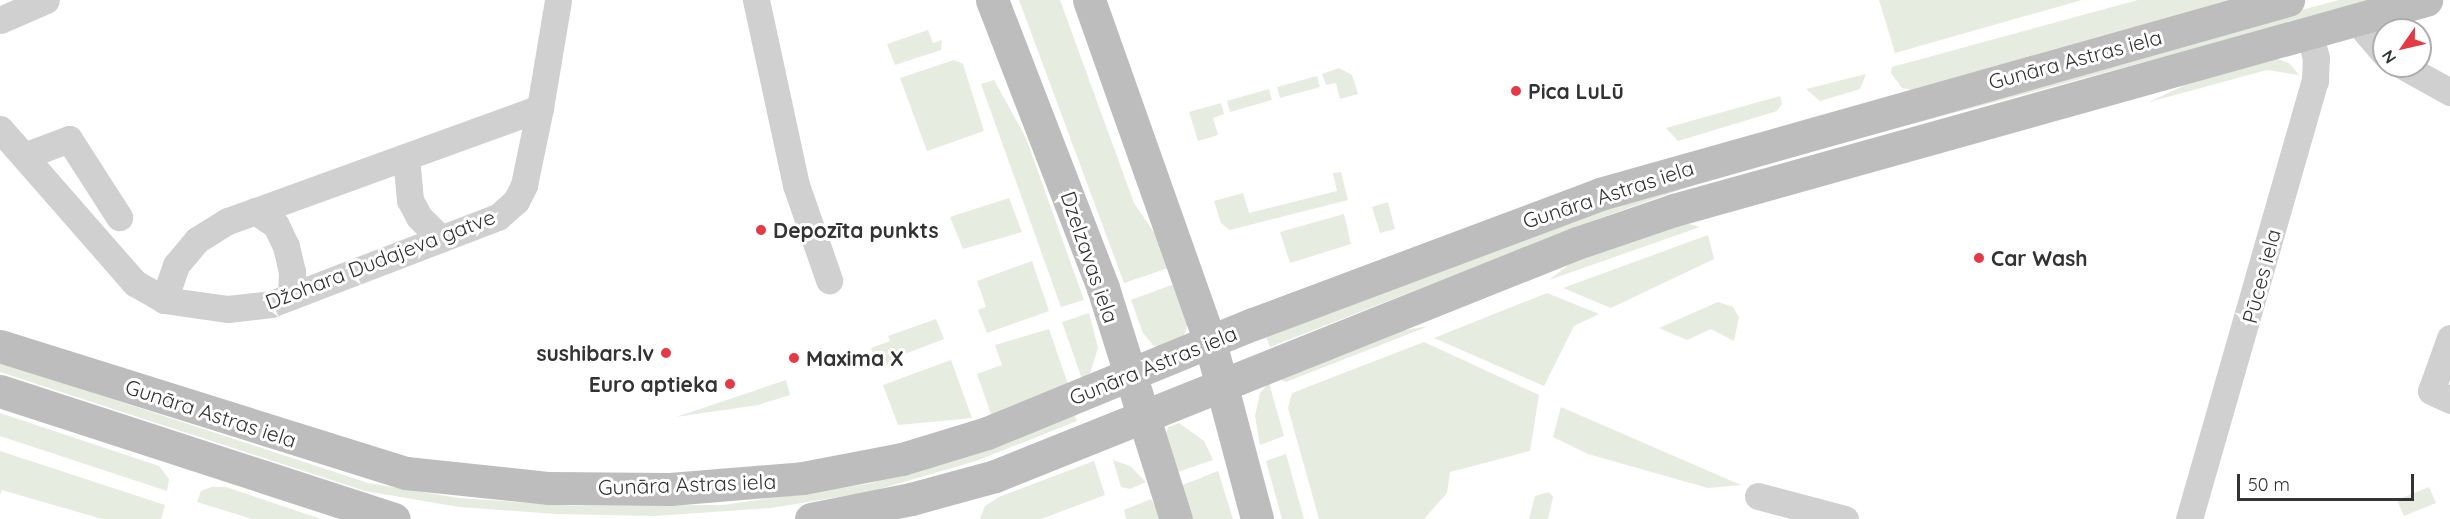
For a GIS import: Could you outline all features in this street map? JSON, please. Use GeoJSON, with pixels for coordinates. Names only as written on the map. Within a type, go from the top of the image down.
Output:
{"type":"FeatureCollection","features":[{"type":"Feature","properties":{"kind":"main road","name":"Dzelzavas iela"},"geometry":{"type":"LineString","coordinates":[[992,0],[1048,138],[1131,375],[1176,519]]}},
{"type":"Feature","properties":{"kind":"main road"},"geometry":{"type":"LineString","coordinates":[[1071,0],[1135,177],[1159,197]]}},
{"type":"Feature","properties":{"kind":"main road"},"geometry":{"type":"LineString","coordinates":[[1089,0],[1210,342],[1257,519]]}},
{"type":"Feature","properties":{"kind":"main road","name":"Gunāra Astras iela"},"geometry":{"type":"LineString","coordinates":[[0,346],[384,468],[549,488],[728,485],[803,478],[869,466],[987,433],[1210,342],[1600,194],[2288,0]]}},
{"type":"Feature","properties":{"kind":"main road","name":"Gunāra Astras iela"},"geometry":{"type":"LineString","coordinates":[[811,519],[911,499],[995,476],[1577,243],[1674,210],[2426,0]]}},
{"type":"Feature","properties":{"kind":"main road","name":"Gunāra Astras iela"},"geometry":{"type":"LineString","coordinates":[[0,390],[394,519]]}},
{"type":"Feature","properties":{"kind":"street"},"geometry":{"type":"LineString","coordinates":[[5,11],[46,0]]}},
{"type":"Feature","properties":{"kind":"street","name":"Džohara Dudajeva gatve"},"geometry":{"type":"LineString","coordinates":[[0,129],[135,284],[164,300],[228,309],[271,304],[498,217],[516,201],[524,185],[540,108],[558,0]]}},
{"type":"Feature","properties":{"kind":"street"},"geometry":{"type":"LineString","coordinates":[[756,0],[796,185],[829,280]]}},
{"type":"Feature","properties":{"kind":"street"},"geometry":{"type":"LineString","coordinates":[[2355,19],[2372,39]]}},
{"type":"Feature","properties":{"kind":"street","name":"Pūces iela"},"geometry":{"type":"LineString","coordinates":[[2189,519],[2315,81],[2316,58],[2309,31]]}},
{"type":"Feature","properties":{"kind":"street"},"geometry":{"type":"LineString","coordinates":[[2424,78],[2450,93]]}},
{"type":"Feature","properties":{"kind":"street"},"geometry":{"type":"LineString","coordinates":[[164,300],[176,265],[197,240],[228,221],[540,108]]}},
{"type":"Feature","properties":{"kind":"street"},"geometry":{"type":"LineString","coordinates":[[24,156],[69,139],[119,217]]}},
{"type":"Feature","properties":{"kind":"street"},"geometry":{"type":"LineString","coordinates":[[406,157],[410,200],[419,217],[441,239]]}},
{"type":"Feature","properties":{"kind":"street"},"geometry":{"type":"LineString","coordinates":[[255,211],[276,225],[286,246],[292,271],[291,296]]}},
{"type":"Feature","properties":{"kind":"street"},"geometry":{"type":"LineString","coordinates":[[2450,338],[2431,391],[2450,400]]}},
{"type":"Feature","properties":{"kind":"street"},"geometry":{"type":"LineString","coordinates":[[1758,496],[1845,519]]}},
{"type":"Feature","properties":{"kind":"shaded area"},"geometry":{"type":"Polygon","coordinates":[[[1019,0],[1060,0],[1134,203],[1164,247],[1171,267],[1124,283],[1019,0]]]}},
{"type":"Feature","properties":{"kind":"shaded area"},"geometry":{"type":"Polygon","coordinates":[[[1879,0],[2082,0],[1895,53],[1879,0]]]}},
{"type":"Feature","properties":{"kind":"shaded area"},"geometry":{"type":"Polygon","coordinates":[[[2138,0],[2240,0],[1912,90],[1902,88],[1891,73],[1892,67],[2138,0]]]}},
{"type":"Feature","properties":{"kind":"shaded area"},"geometry":{"type":"Polygon","coordinates":[[[2339,0],[2376,0],[1722,175],[1603,217],[1270,347],[1266,337],[1721,167],[2339,0]]]}},
{"type":"Feature","properties":{"kind":"shaded area"},"geometry":{"type":"Polygon","coordinates":[[[928,30],[933,43],[942,40],[941,50],[895,65],[887,44],[928,30]]]}},
{"type":"Feature","properties":{"kind":"shaded area"},"geometry":{"type":"Polygon","coordinates":[[[2275,58],[2289,63],[2299,75],[2267,70],[2149,102],[2200,78],[2275,58]]]}},
{"type":"Feature","properties":{"kind":"shaded area"},"geometry":{"type":"Polygon","coordinates":[[[954,60],[963,64],[984,131],[927,151],[900,78],[954,60]]]}},
{"type":"Feature","properties":{"kind":"shaded area"},"geometry":{"type":"Polygon","coordinates":[[[1339,68],[1352,75],[1358,94],[1340,99],[1336,83],[1326,85],[1322,74],[1339,68]]]}},
{"type":"Feature","properties":{"kind":"shaded area"},"geometry":{"type":"Polygon","coordinates":[[[1866,74],[1860,89],[1820,101],[1806,89],[1866,74]]]}},
{"type":"Feature","properties":{"kind":"shaded area"},"geometry":{"type":"Polygon","coordinates":[[[1317,76],[1320,87],[1280,98],[1277,87],[1317,76]]]}},
{"type":"Feature","properties":{"kind":"shaded area"},"geometry":{"type":"Polygon","coordinates":[[[994,80],[1026,138],[1084,300],[1061,307],[981,84],[994,80]]]}},
{"type":"Feature","properties":{"kind":"shaded area"},"geometry":{"type":"Polygon","coordinates":[[[1269,89],[1272,100],[1230,112],[1227,101],[1269,89]]]}},
{"type":"Feature","properties":{"kind":"shaded area"},"geometry":{"type":"Polygon","coordinates":[[[1780,96],[1782,104],[1777,111],[1678,141],[1666,128],[1780,96]]]}},
{"type":"Feature","properties":{"kind":"shaded area"},"geometry":{"type":"Polygon","coordinates":[[[1221,103],[1224,114],[1213,118],[1218,135],[1198,141],[1189,112],[1221,103]]]}},
{"type":"Feature","properties":{"kind":"shaded area"},"geometry":{"type":"Polygon","coordinates":[[[1341,172],[1348,200],[1230,230],[1221,223],[1214,201],[1243,193],[1249,213],[1337,191],[1333,173],[1341,172]]]}},
{"type":"Feature","properties":{"kind":"shaded area"},"geometry":{"type":"Polygon","coordinates":[[[1009,198],[1022,232],[963,249],[950,217],[1009,198]]]}},
{"type":"Feature","properties":{"kind":"shaded area"},"geometry":{"type":"Polygon","coordinates":[[[1388,202],[1395,229],[1380,233],[1372,207],[1388,202]]]}},
{"type":"Feature","properties":{"kind":"shaded area"},"geometry":{"type":"Polygon","coordinates":[[[1344,214],[1351,244],[1290,263],[1280,232],[1344,214]]]}},
{"type":"Feature","properties":{"kind":"shaded area"},"geometry":{"type":"Polygon","coordinates":[[[1682,222],[1700,227],[1549,280],[1579,257],[1682,222]]]}},
{"type":"Feature","properties":{"kind":"shaded area"},"geometry":{"type":"Polygon","coordinates":[[[1708,235],[1714,259],[1611,308],[1563,288],[1708,235]]]}},
{"type":"Feature","properties":{"kind":"shaded area"},"geometry":{"type":"Polygon","coordinates":[[[1032,261],[1049,311],[987,333],[978,310],[986,307],[977,281],[1032,261]]]}},
{"type":"Feature","properties":{"kind":"shaded area"},"geometry":{"type":"Polygon","coordinates":[[[1177,283],[1187,314],[1187,327],[1183,338],[1165,349],[1153,345],[1143,333],[1131,300],[1177,283]]]}},
{"type":"Feature","properties":{"kind":"shaded area"},"geometry":{"type":"Polygon","coordinates":[[[1547,293],[1599,314],[1574,326],[1544,386],[1434,338],[1547,293]]]}},
{"type":"Feature","properties":{"kind":"shaded area"},"geometry":{"type":"Polygon","coordinates":[[[1718,302],[1733,307],[1739,317],[1734,341],[1711,329],[1687,340],[1659,328],[1718,302]]]}},
{"type":"Feature","properties":{"kind":"shaded area"},"geometry":{"type":"Polygon","coordinates":[[[1089,313],[1098,348],[1090,373],[1082,379],[1062,322],[1089,313]]]}},
{"type":"Feature","properties":{"kind":"shaded area"},"geometry":{"type":"Polygon","coordinates":[[[936,319],[944,339],[899,356],[900,360],[878,368],[871,348],[890,341],[888,336],[936,319]]]}},
{"type":"Feature","properties":{"kind":"shaded area"},"geometry":{"type":"Polygon","coordinates":[[[1429,326],[1286,382],[1281,380],[1284,374],[1383,334],[1429,326]]]}},
{"type":"Feature","properties":{"kind":"shaded area"},"geometry":{"type":"Polygon","coordinates":[[[1049,329],[1069,387],[992,417],[977,374],[1002,365],[995,345],[1049,329]]]}},
{"type":"Feature","properties":{"kind":"shaded area"},"geometry":{"type":"Polygon","coordinates":[[[1424,342],[1539,395],[1530,451],[1450,472],[1447,493],[1424,519],[1319,519],[1288,408],[1292,393],[1424,342]]]}},
{"type":"Feature","properties":{"kind":"shaded area"},"geometry":{"type":"Polygon","coordinates":[[[951,360],[972,418],[898,425],[883,385],[951,360]]]}},
{"type":"Feature","properties":{"kind":"shaded area"},"geometry":{"type":"Polygon","coordinates":[[[0,362],[368,483],[459,498],[573,506],[723,505],[867,484],[972,454],[1074,413],[1077,421],[976,461],[869,492],[771,508],[654,516],[557,514],[459,507],[365,491],[0,372],[0,362]]]}},
{"type":"Feature","properties":{"kind":"shaded area"},"geometry":{"type":"Polygon","coordinates":[[[786,380],[790,395],[758,405],[676,417],[786,380]]]}},
{"type":"Feature","properties":{"kind":"shaded area"},"geometry":{"type":"Polygon","coordinates":[[[1269,383],[1284,436],[1260,445],[1255,416],[1260,393],[1269,383]]]}},
{"type":"Feature","properties":{"kind":"shaded area"},"geometry":{"type":"Polygon","coordinates":[[[1561,407],[1741,485],[1708,488],[1588,454],[1553,437],[1561,407]]]}},
{"type":"Feature","properties":{"kind":"shaded area"},"geometry":{"type":"Polygon","coordinates":[[[0,413],[159,466],[169,479],[167,491],[0,436],[0,413]]]}},
{"type":"Feature","properties":{"kind":"shaded area"},"geometry":{"type":"Polygon","coordinates":[[[1179,423],[1204,441],[1213,460],[1175,473],[1165,439],[1168,427],[1179,423]]]}},
{"type":"Feature","properties":{"kind":"shaded area"},"geometry":{"type":"Polygon","coordinates":[[[0,451],[165,505],[161,519],[102,519],[2,490],[0,495],[0,451]]]}},
{"type":"Feature","properties":{"kind":"shaded area"},"geometry":{"type":"Polygon","coordinates":[[[1286,454],[1304,519],[1282,519],[1266,461],[1286,454]]]}},
{"type":"Feature","properties":{"kind":"shaded area"},"geometry":{"type":"Polygon","coordinates":[[[1113,460],[1130,466],[1146,482],[1130,489],[1121,487],[1113,460]]]}},
{"type":"Feature","properties":{"kind":"shaded area"},"geometry":{"type":"Polygon","coordinates":[[[1094,461],[1105,495],[1041,519],[980,519],[985,506],[999,497],[1094,461]]]}},
{"type":"Feature","properties":{"kind":"shaded area"},"geometry":{"type":"Polygon","coordinates":[[[1218,471],[1233,519],[1191,519],[1180,486],[1218,471]]]}},
{"type":"Feature","properties":{"kind":"shaded area"},"geometry":{"type":"Polygon","coordinates":[[[211,487],[226,487],[321,519],[252,519],[197,502],[201,491],[211,487]]]}},
{"type":"Feature","properties":{"kind":"shaded area"},"geometry":{"type":"Polygon","coordinates":[[[2429,487],[2436,503],[2404,516],[2397,500],[2429,487]]]}},
{"type":"Feature","properties":{"kind":"shaded area"},"geometry":{"type":"Polygon","coordinates":[[[1549,492],[1553,497],[1548,519],[1529,519],[1535,496],[1549,492]]]}},
{"type":"Feature","properties":{"kind":"shaded area"},"geometry":{"type":"Polygon","coordinates":[[[1151,499],[1162,519],[1126,519],[1124,510],[1151,499]]]}},
{"type":"Feature","properties":{"kind":"place","name":"Pica LuLū"},"geometry":{"type":"Point","coordinates":[1516,91]}},
{"type":"Feature","properties":{"kind":"place","name":"Depozīta punkts"},"geometry":{"type":"Point","coordinates":[761,230]}},
{"type":"Feature","properties":{"kind":"place","name":"Car Wash"},"geometry":{"type":"Point","coordinates":[1979,258]}},
{"type":"Feature","properties":{"kind":"place","name":"sushibars.lv"},"geometry":{"type":"Point","coordinates":[666,353]}},
{"type":"Feature","properties":{"kind":"place","name":"Maxima X"},"geometry":{"type":"Point","coordinates":[794,358]}},
{"type":"Feature","properties":{"kind":"place","name":"Euro aptieka"},"geometry":{"type":"Point","coordinates":[730,384]}}]}
